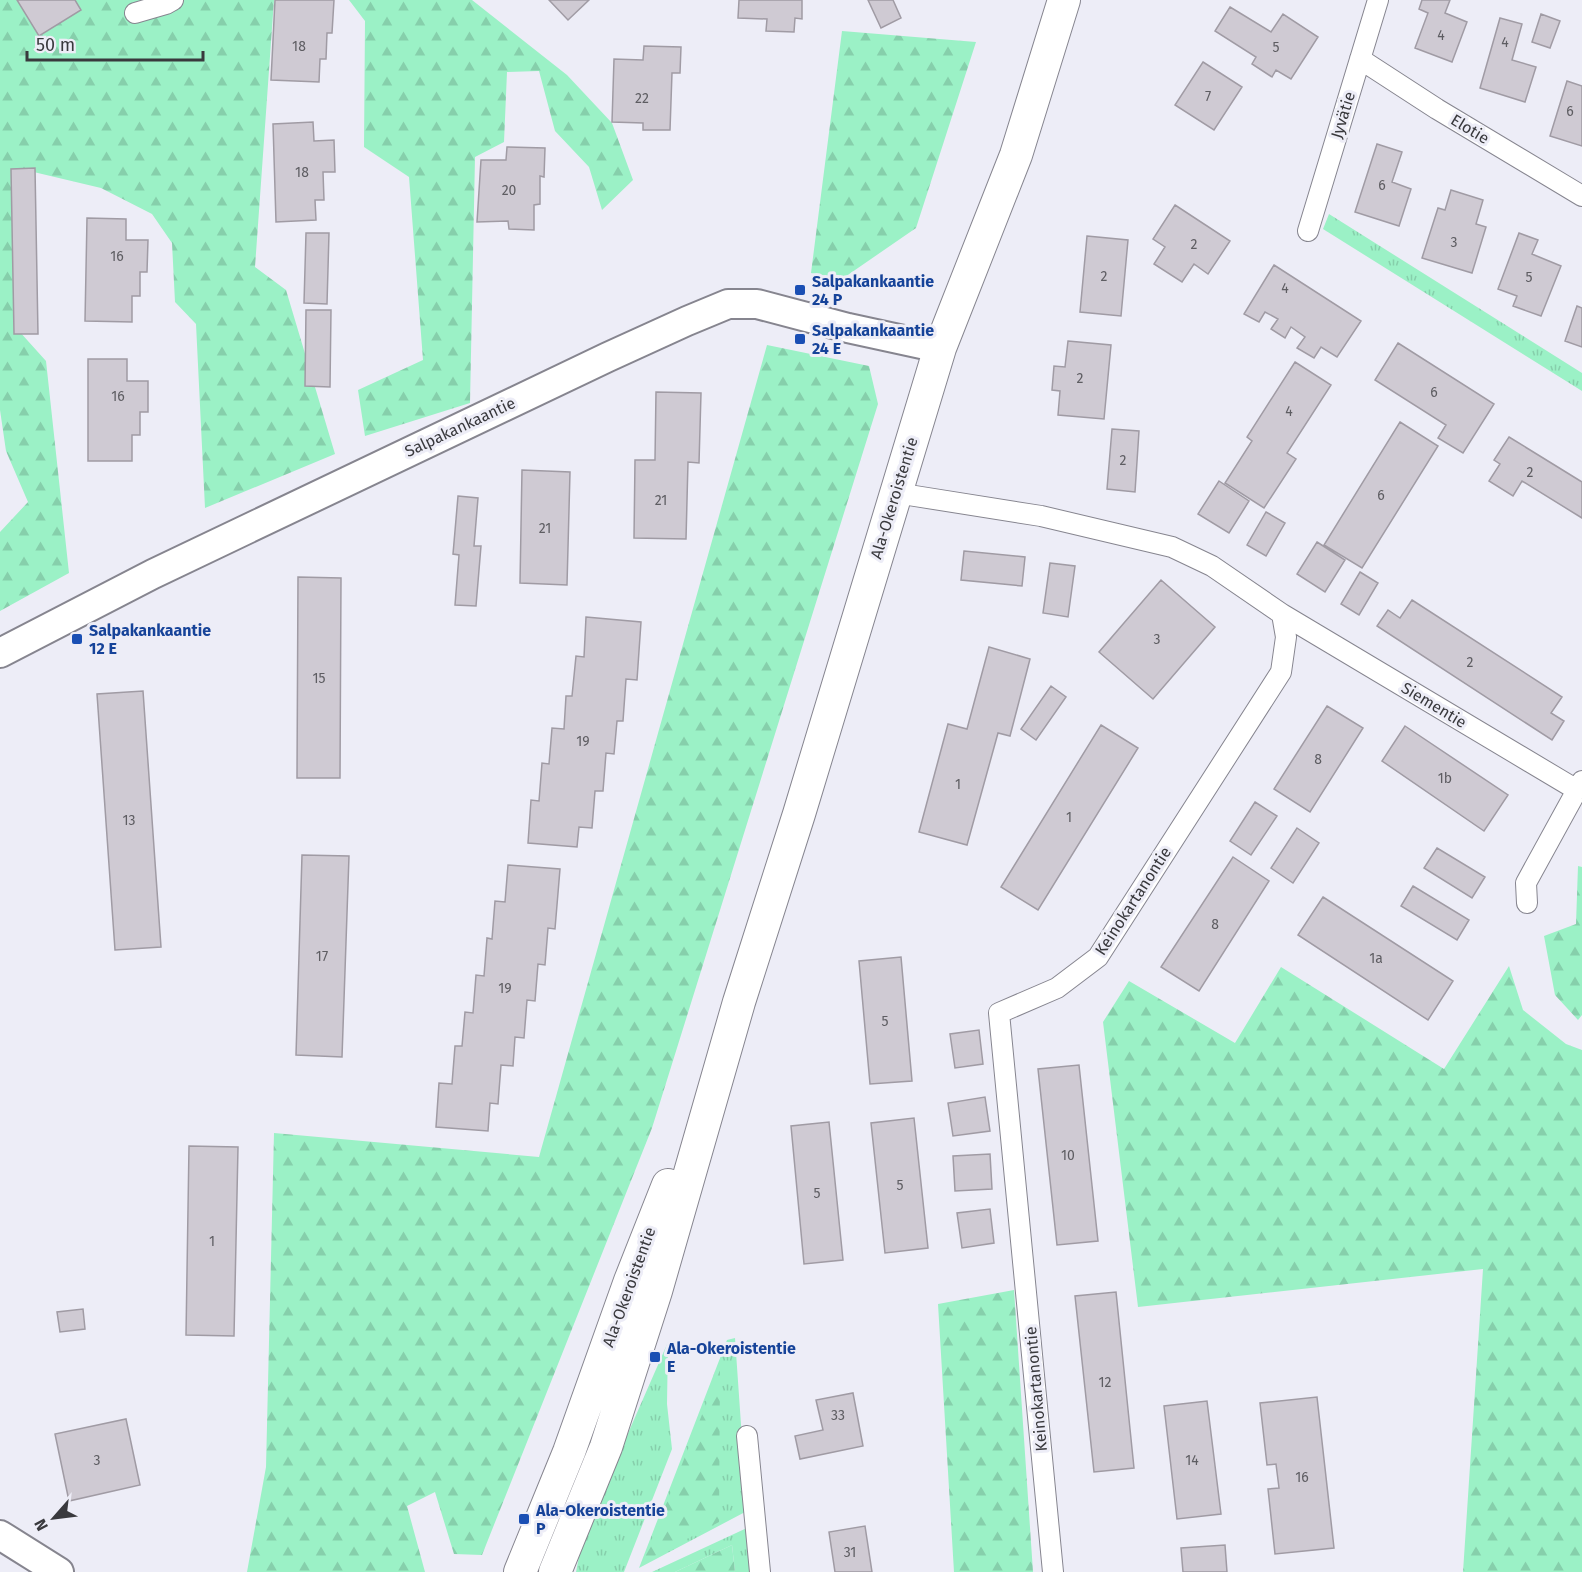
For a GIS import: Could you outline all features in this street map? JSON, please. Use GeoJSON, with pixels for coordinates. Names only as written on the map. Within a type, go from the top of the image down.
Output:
{"type":"FeatureCollection","features":[{"type":"Feature","properties":{"kind":"main road","name":"Ala-Okeroistentie"},"geometry":{"type":"LineString","coordinates":[[555,1572],[606,1447],[656,1291],[739,1002],[799,814],[940,348],[1016,155],[1064,0]]}},
{"type":"Feature","properties":{"kind":"main road","name":"Ala-Okeroistentie"},"geometry":{"type":"LineString","coordinates":[[520,1572],[569,1452],[630,1281],[739,1002]]}},
{"type":"Feature","properties":{"kind":"street"},"geometry":{"type":"LineString","coordinates":[[135,13],[173,0]]}},
{"type":"Feature","properties":{"kind":"street","name":"Jyvätie"},"geometry":{"type":"LineString","coordinates":[[1308,231],[1378,0]]}},
{"type":"Feature","properties":{"kind":"street","name":"Elotie"},"geometry":{"type":"LineString","coordinates":[[1360,59],[1437,109],[1582,196]]}},
{"type":"Feature","properties":{"kind":"street","name":"Salpakankaantie"},"geometry":{"type":"LineString","coordinates":[[0,653],[153,574],[608,357],[728,304],[757,304],[848,328],[940,348]]}},
{"type":"Feature","properties":{"kind":"street"},"geometry":{"type":"LineString","coordinates":[[896,493],[1041,516],[1172,547],[1212,566],[1282,614]]}},
{"type":"Feature","properties":{"kind":"street","name":"Siementie"},"geometry":{"type":"LineString","coordinates":[[1282,614],[1579,786]]}},
{"type":"Feature","properties":{"kind":"street","name":"Keinokartanontie"},"geometry":{"type":"LineString","coordinates":[[1053,1572],[999,1013],[1057,988],[1098,957],[1281,672],[1286,637],[1282,614]]}},
{"type":"Feature","properties":{"kind":"street"},"geometry":{"type":"LineString","coordinates":[[1527,903],[1526,883],[1579,786]]}},
{"type":"Feature","properties":{"kind":"street"},"geometry":{"type":"LineString","coordinates":[[747,1436],[760,1572]]}},
{"type":"Feature","properties":{"kind":"street"},"geometry":{"type":"LineString","coordinates":[[0,1535],[59,1572]]}},
{"type":"Feature","properties":{"kind":"green space"},"geometry":{"type":"Polygon","coordinates":[[[0,0],[274,0],[255,267],[286,290],[335,454],[205,508],[196,324],[175,302],[172,243],[152,214],[101,188],[21,169],[19,331],[46,361],[69,573],[0,611],[0,532],[28,502],[6,451],[0,410],[0,0]]]}},
{"type":"Feature","properties":{"kind":"green space"},"geometry":{"type":"Polygon","coordinates":[[[349,0],[472,0],[567,75],[612,123],[633,180],[602,210],[589,167],[555,131],[539,71],[507,72],[504,142],[475,157],[470,403],[365,436],[358,390],[423,360],[409,177],[364,147],[365,21],[349,0]]]}},
{"type":"Feature","properties":{"kind":"green space"},"geometry":{"type":"Polygon","coordinates":[[[842,31],[976,42],[916,228],[842,279],[811,273],[842,31]]]}},
{"type":"Feature","properties":{"kind":"green space"},"geometry":{"type":"Polygon","coordinates":[[[1329,214],[1582,373],[1582,391],[1323,229],[1329,214]]]}},
{"type":"Feature","properties":{"kind":"green space"},"geometry":{"type":"Polygon","coordinates":[[[767,345],[869,366],[878,404],[652,1128],[482,1555],[454,1554],[435,1492],[407,1506],[425,1572],[247,1572],[266,1467],[274,1133],[539,1157],[767,345]]]}},
{"type":"Feature","properties":{"kind":"green space"},"geometry":{"type":"Polygon","coordinates":[[[1578,866],[1582,867],[1582,1015],[1578,1020],[1555,995],[1544,936],[1576,924],[1578,866]]]}},
{"type":"Feature","properties":{"kind":"green space"},"geometry":{"type":"Polygon","coordinates":[[[1509,966],[1523,1010],[1566,1044],[1582,1050],[1582,1572],[1463,1572],[1483,1269],[1138,1307],[1103,1022],[1129,981],[1235,1043],[1281,967],[1444,1069],[1509,966]]]}},
{"type":"Feature","properties":{"kind":"green space"},"geometry":{"type":"Polygon","coordinates":[[[1014,1290],[1033,1572],[954,1572],[938,1304],[1014,1290]]]}},
{"type":"Feature","properties":{"kind":"green space"},"geometry":{"type":"Polygon","coordinates":[[[735,1338],[747,1511],[639,1568],[727,1340],[735,1338]]]}},
{"type":"Feature","properties":{"kind":"green space"},"geometry":{"type":"Polygon","coordinates":[[[668,1342],[667,1404],[672,1449],[624,1572],[576,1572],[583,1536],[668,1342]]]}},
{"type":"Feature","properties":{"kind":"green space"},"geometry":{"type":"Polygon","coordinates":[[[720,1370],[719,1522],[647,1560],[645,1556],[720,1370]]]}},
{"type":"Feature","properties":{"kind":"green space"},"geometry":{"type":"Polygon","coordinates":[[[749,1527],[753,1572],[735,1572],[732,1545],[675,1572],[652,1572],[749,1527]]]}},
{"type":"Feature","properties":{"kind":"green space"},"geometry":{"type":"Polygon","coordinates":[[[732,1545],[735,1572],[675,1572],[732,1545]]]}},
{"type":"Feature","properties":{"kind":"building"},"geometry":{"type":"Polygon","coordinates":[[[17,0],[75,0],[81,10],[39,36],[17,0]]]}},
{"type":"Feature","properties":{"kind":"building"},"geometry":{"type":"Polygon","coordinates":[[[275,0],[334,0],[332,33],[327,33],[326,59],[320,59],[319,82],[271,80],[275,0]]]}},
{"type":"Feature","properties":{"kind":"building"},"geometry":{"type":"Polygon","coordinates":[[[549,0],[589,0],[568,20],[549,0]]]}},
{"type":"Feature","properties":{"kind":"building"},"geometry":{"type":"Polygon","coordinates":[[[739,0],[802,0],[802,19],[795,18],[794,32],[766,31],[767,19],[738,18],[739,0]]]}},
{"type":"Feature","properties":{"kind":"building"},"geometry":{"type":"Polygon","coordinates":[[[868,0],[893,0],[901,18],[881,28],[868,0]]]}},
{"type":"Feature","properties":{"kind":"building"},"geometry":{"type":"Polygon","coordinates":[[[1422,0],[1450,0],[1445,13],[1467,22],[1452,62],[1415,48],[1428,13],[1419,9],[1422,0]]]}},
{"type":"Feature","properties":{"kind":"building"},"geometry":{"type":"Polygon","coordinates":[[[1230,7],[1271,32],[1283,14],[1318,37],[1291,79],[1276,70],[1272,77],[1252,64],[1256,57],[1215,31],[1230,7]]]}},
{"type":"Feature","properties":{"kind":"building"},"geometry":{"type":"Polygon","coordinates":[[[1541,14],[1560,21],[1550,48],[1532,42],[1541,14]]]}},
{"type":"Feature","properties":{"kind":"building"},"geometry":{"type":"Polygon","coordinates":[[[1500,18],[1522,24],[1512,60],[1536,67],[1525,102],[1480,88],[1500,18]]]}},
{"type":"Feature","properties":{"kind":"building"},"geometry":{"type":"Polygon","coordinates":[[[644,46],[681,47],[680,73],[672,73],[670,130],[643,130],[643,123],[612,122],[614,59],[643,60],[644,46]]]}},
{"type":"Feature","properties":{"kind":"building"},"geometry":{"type":"Polygon","coordinates":[[[1203,62],[1242,87],[1214,130],[1175,105],[1203,62]]]}},
{"type":"Feature","properties":{"kind":"building"},"geometry":{"type":"Polygon","coordinates":[[[1567,81],[1582,86],[1582,146],[1550,136],[1567,81]]]}},
{"type":"Feature","properties":{"kind":"building"},"geometry":{"type":"Polygon","coordinates":[[[313,122],[314,141],[334,140],[335,172],[323,172],[324,200],[315,200],[316,220],[276,222],[273,124],[313,122]]]}},
{"type":"Feature","properties":{"kind":"building"},"geometry":{"type":"Polygon","coordinates":[[[1377,144],[1402,152],[1392,182],[1411,189],[1399,226],[1355,212],[1377,144]]]}},
{"type":"Feature","properties":{"kind":"building"},"geometry":{"type":"Polygon","coordinates":[[[507,147],[545,148],[544,177],[540,176],[540,204],[534,205],[534,230],[509,229],[508,221],[477,222],[481,160],[506,160],[507,147]]]}},
{"type":"Feature","properties":{"kind":"building"},"geometry":{"type":"Polygon","coordinates":[[[35,168],[38,334],[14,334],[11,169],[35,168]]]}},
{"type":"Feature","properties":{"kind":"building"},"geometry":{"type":"Polygon","coordinates":[[[1451,190],[1483,200],[1476,224],[1486,227],[1472,273],[1422,258],[1438,208],[1445,210],[1451,190]]]}},
{"type":"Feature","properties":{"kind":"building"},"geometry":{"type":"Polygon","coordinates":[[[1175,205],[1230,241],[1208,274],[1194,264],[1182,282],[1154,264],[1165,247],[1153,239],[1175,205]]]}},
{"type":"Feature","properties":{"kind":"building"},"geometry":{"type":"Polygon","coordinates":[[[87,218],[126,219],[126,240],[148,240],[147,272],[140,272],[140,296],[132,296],[132,322],[85,321],[87,218]]]}},
{"type":"Feature","properties":{"kind":"building"},"geometry":{"type":"Polygon","coordinates":[[[306,233],[329,233],[327,304],[304,303],[306,233]]]}},
{"type":"Feature","properties":{"kind":"building"},"geometry":{"type":"Polygon","coordinates":[[[1519,233],[1538,240],[1532,254],[1561,266],[1541,316],[1513,306],[1517,296],[1498,289],[1519,233]]]}},
{"type":"Feature","properties":{"kind":"building"},"geometry":{"type":"Polygon","coordinates":[[[1087,236],[1128,240],[1121,316],[1080,312],[1087,236]]]}},
{"type":"Feature","properties":{"kind":"building"},"geometry":{"type":"Polygon","coordinates":[[[1274,265],[1361,321],[1337,357],[1321,347],[1314,358],[1297,348],[1305,337],[1291,327],[1285,338],[1271,329],[1278,319],[1265,312],[1259,322],[1244,314],[1274,265]]]}},
{"type":"Feature","properties":{"kind":"building"},"geometry":{"type":"Polygon","coordinates":[[[1577,306],[1582,308],[1582,347],[1565,341],[1577,306]]]}},
{"type":"Feature","properties":{"kind":"building"},"geometry":{"type":"Polygon","coordinates":[[[306,310],[331,310],[330,387],[305,386],[306,310]]]}},
{"type":"Feature","properties":{"kind":"building"},"geometry":{"type":"Polygon","coordinates":[[[1068,341],[1111,345],[1104,419],[1058,415],[1060,391],[1052,390],[1054,366],[1065,367],[1068,341]]]}},
{"type":"Feature","properties":{"kind":"building"},"geometry":{"type":"Polygon","coordinates":[[[1398,343],[1494,404],[1463,453],[1438,438],[1446,425],[1375,380],[1398,343]]]}},
{"type":"Feature","properties":{"kind":"building"},"geometry":{"type":"Polygon","coordinates":[[[88,359],[127,359],[127,381],[148,381],[148,412],[140,412],[140,435],[132,435],[132,461],[88,461],[88,359]]]}},
{"type":"Feature","properties":{"kind":"building"},"geometry":{"type":"Polygon","coordinates":[[[1295,362],[1331,385],[1287,453],[1296,459],[1264,508],[1225,483],[1252,441],[1247,437],[1295,362]]]}},
{"type":"Feature","properties":{"kind":"building"},"geometry":{"type":"Polygon","coordinates":[[[656,392],[701,393],[699,463],[688,462],[686,539],[634,538],[635,460],[655,460],[656,392]]]}},
{"type":"Feature","properties":{"kind":"building"},"geometry":{"type":"Polygon","coordinates":[[[1400,422],[1438,446],[1362,568],[1324,545],[1400,422]]]}},
{"type":"Feature","properties":{"kind":"building"},"geometry":{"type":"Polygon","coordinates":[[[1112,429],[1139,431],[1135,492],[1107,489],[1112,429]]]}},
{"type":"Feature","properties":{"kind":"building"},"geometry":{"type":"Polygon","coordinates":[[[1509,437],[1582,482],[1582,518],[1522,481],[1513,496],[1489,481],[1500,464],[1494,460],[1509,437]]]}},
{"type":"Feature","properties":{"kind":"building"},"geometry":{"type":"Polygon","coordinates":[[[522,470],[570,472],[567,585],[520,583],[522,470]]]}},
{"type":"Feature","properties":{"kind":"building"},"geometry":{"type":"Polygon","coordinates":[[[1219,481],[1249,501],[1229,533],[1198,514],[1219,481]]]}},
{"type":"Feature","properties":{"kind":"building"},"geometry":{"type":"Polygon","coordinates":[[[458,496],[478,498],[474,546],[481,546],[476,606],[455,605],[459,555],[453,554],[458,496]]]}},
{"type":"Feature","properties":{"kind":"building"},"geometry":{"type":"Polygon","coordinates":[[[1266,512],[1285,523],[1266,556],[1247,545],[1266,512]]]}},
{"type":"Feature","properties":{"kind":"building"},"geometry":{"type":"Polygon","coordinates":[[[1317,542],[1345,560],[1325,592],[1297,574],[1317,542]]]}},
{"type":"Feature","properties":{"kind":"building"},"geometry":{"type":"Polygon","coordinates":[[[964,551],[1025,557],[1022,586],[961,580],[964,551]]]}},
{"type":"Feature","properties":{"kind":"building"},"geometry":{"type":"Polygon","coordinates":[[[1050,563],[1075,566],[1068,617],[1043,613],[1050,563]]]}},
{"type":"Feature","properties":{"kind":"building"},"geometry":{"type":"Polygon","coordinates":[[[1360,572],[1378,583],[1359,615],[1341,604],[1360,572]]]}},
{"type":"Feature","properties":{"kind":"building"},"geometry":{"type":"Polygon","coordinates":[[[298,577],[341,578],[340,778],[297,778],[298,577]]]}},
{"type":"Feature","properties":{"kind":"building"},"geometry":{"type":"Polygon","coordinates":[[[1161,580],[1215,627],[1153,699],[1099,652],[1161,580]]]}},
{"type":"Feature","properties":{"kind":"building"},"geometry":{"type":"Polygon","coordinates":[[[1412,600],[1562,697],[1551,713],[1564,721],[1552,740],[1377,626],[1388,610],[1400,618],[1412,600]]]}},
{"type":"Feature","properties":{"kind":"building"},"geometry":{"type":"Polygon","coordinates":[[[586,617],[641,622],[637,680],[626,679],[623,721],[617,721],[614,754],[606,753],[603,791],[595,791],[592,828],[579,827],[577,847],[528,843],[531,800],[539,801],[542,763],[549,764],[552,728],[564,729],[566,696],[572,696],[576,656],[584,657],[586,617]]]}},
{"type":"Feature","properties":{"kind":"building"},"geometry":{"type":"Polygon","coordinates":[[[989,647],[1030,659],[1010,736],[998,733],[967,845],[919,832],[948,724],[967,729],[989,647]]]}},
{"type":"Feature","properties":{"kind":"building"},"geometry":{"type":"Polygon","coordinates":[[[1051,686],[1066,697],[1036,740],[1021,729],[1051,686]]]}},
{"type":"Feature","properties":{"kind":"building"},"geometry":{"type":"Polygon","coordinates":[[[143,691],[161,947],[115,950],[97,694],[143,691]]]}},
{"type":"Feature","properties":{"kind":"building"},"geometry":{"type":"Polygon","coordinates":[[[1327,706],[1363,728],[1310,812],[1274,789],[1327,706]]]}},
{"type":"Feature","properties":{"kind":"building"},"geometry":{"type":"Polygon","coordinates":[[[1101,725],[1138,748],[1038,910],[1001,887],[1101,725]]]}},
{"type":"Feature","properties":{"kind":"building"},"geometry":{"type":"Polygon","coordinates":[[[1405,726],[1508,795],[1484,831],[1382,761],[1405,726]]]}},
{"type":"Feature","properties":{"kind":"building"},"geometry":{"type":"Polygon","coordinates":[[[1255,802],[1277,816],[1251,855],[1230,841],[1255,802]]]}},
{"type":"Feature","properties":{"kind":"building"},"geometry":{"type":"Polygon","coordinates":[[[1297,828],[1319,843],[1293,883],[1271,868],[1297,828]]]}},
{"type":"Feature","properties":{"kind":"building"},"geometry":{"type":"Polygon","coordinates":[[[1437,848],[1485,877],[1472,898],[1424,868],[1437,848]]]}},
{"type":"Feature","properties":{"kind":"building"},"geometry":{"type":"Polygon","coordinates":[[[302,855],[349,856],[342,1057],[296,1055],[302,855]]]}},
{"type":"Feature","properties":{"kind":"building"},"geometry":{"type":"Polygon","coordinates":[[[1233,857],[1269,881],[1199,991],[1161,967],[1233,857]]]}},
{"type":"Feature","properties":{"kind":"building"},"geometry":{"type":"Polygon","coordinates":[[[508,865],[560,869],[555,929],[548,928],[545,965],[538,964],[535,1001],[527,1000],[524,1038],[515,1037],[513,1066],[501,1065],[498,1104],[490,1103],[488,1131],[436,1127],[439,1083],[452,1084],[455,1046],[462,1046],[465,1012],[473,1013],[476,975],[484,976],[487,938],[492,939],[495,901],[505,902],[508,865]]]}},
{"type":"Feature","properties":{"kind":"building"},"geometry":{"type":"Polygon","coordinates":[[[1413,886],[1469,920],[1457,940],[1401,906],[1413,886]]]}},
{"type":"Feature","properties":{"kind":"building"},"geometry":{"type":"Polygon","coordinates":[[[1323,897],[1453,981],[1428,1020],[1298,935],[1323,897]]]}},
{"type":"Feature","properties":{"kind":"building"},"geometry":{"type":"Polygon","coordinates":[[[901,957],[912,1081],[870,1084],[859,961],[901,957]]]}},
{"type":"Feature","properties":{"kind":"building"},"geometry":{"type":"Polygon","coordinates":[[[979,1030],[983,1064],[955,1068],[950,1034],[979,1030]]]}},
{"type":"Feature","properties":{"kind":"building"},"geometry":{"type":"Polygon","coordinates":[[[1079,1065],[1098,1241],[1057,1245],[1038,1069],[1079,1065]]]}},
{"type":"Feature","properties":{"kind":"building"},"geometry":{"type":"Polygon","coordinates":[[[985,1097],[990,1131],[953,1136],[948,1103],[985,1097]]]}},
{"type":"Feature","properties":{"kind":"building"},"geometry":{"type":"Polygon","coordinates":[[[914,1118],[928,1248],[885,1253],[871,1123],[914,1118]]]}},
{"type":"Feature","properties":{"kind":"building"},"geometry":{"type":"Polygon","coordinates":[[[829,1122],[843,1260],[804,1264],[791,1126],[829,1122]]]}},
{"type":"Feature","properties":{"kind":"building"},"geometry":{"type":"Polygon","coordinates":[[[189,1146],[238,1147],[234,1336],[186,1335],[189,1146]]]}},
{"type":"Feature","properties":{"kind":"building"},"geometry":{"type":"Polygon","coordinates":[[[990,1154],[992,1189],[955,1191],[953,1156],[990,1154]]]}},
{"type":"Feature","properties":{"kind":"building"},"geometry":{"type":"Polygon","coordinates":[[[990,1209],[994,1243],[962,1248],[957,1213],[990,1209]]]}},
{"type":"Feature","properties":{"kind":"building"},"geometry":{"type":"Polygon","coordinates":[[[1116,1292],[1134,1468],[1094,1472],[1075,1296],[1116,1292]]]}},
{"type":"Feature","properties":{"kind":"building"},"geometry":{"type":"Polygon","coordinates":[[[83,1309],[85,1329],[60,1332],[57,1312],[83,1309]]]}},
{"type":"Feature","properties":{"kind":"building"},"geometry":{"type":"Polygon","coordinates":[[[853,1393],[863,1446],[800,1459],[795,1436],[823,1430],[816,1400],[853,1393]]]}},
{"type":"Feature","properties":{"kind":"building"},"geometry":{"type":"Polygon","coordinates":[[[1317,1397],[1334,1548],[1275,1554],[1268,1489],[1279,1488],[1276,1464],[1267,1465],[1260,1403],[1317,1397]]]}},
{"type":"Feature","properties":{"kind":"building"},"geometry":{"type":"Polygon","coordinates":[[[1207,1401],[1221,1514],[1177,1519],[1164,1406],[1207,1401]]]}},
{"type":"Feature","properties":{"kind":"building"},"geometry":{"type":"Polygon","coordinates":[[[126,1419],[140,1485],[69,1501],[55,1434],[126,1419]]]}},
{"type":"Feature","properties":{"kind":"building"},"geometry":{"type":"Polygon","coordinates":[[[865,1526],[872,1572],[835,1572],[829,1532],[865,1526]]]}},
{"type":"Feature","properties":{"kind":"building"},"geometry":{"type":"Polygon","coordinates":[[[1225,1545],[1227,1572],[1183,1572],[1181,1548],[1225,1545]]]}},
{"type":"Feature","properties":{"kind":"place","name":"Salpakankaantie 24 P"},"geometry":{"type":"Point","coordinates":[800,290]}},
{"type":"Feature","properties":{"kind":"place","name":"Salpakankaantie 24 E"},"geometry":{"type":"Point","coordinates":[800,339]}},
{"type":"Feature","properties":{"kind":"place","name":"Salpakankaantie 12 E"},"geometry":{"type":"Point","coordinates":[77,639]}},
{"type":"Feature","properties":{"kind":"place","name":"Ala-Okeroistentie E"},"geometry":{"type":"Point","coordinates":[655,1357]}},
{"type":"Feature","properties":{"kind":"place","name":"Ala-Okeroistentie P"},"geometry":{"type":"Point","coordinates":[524,1519]}}]}
